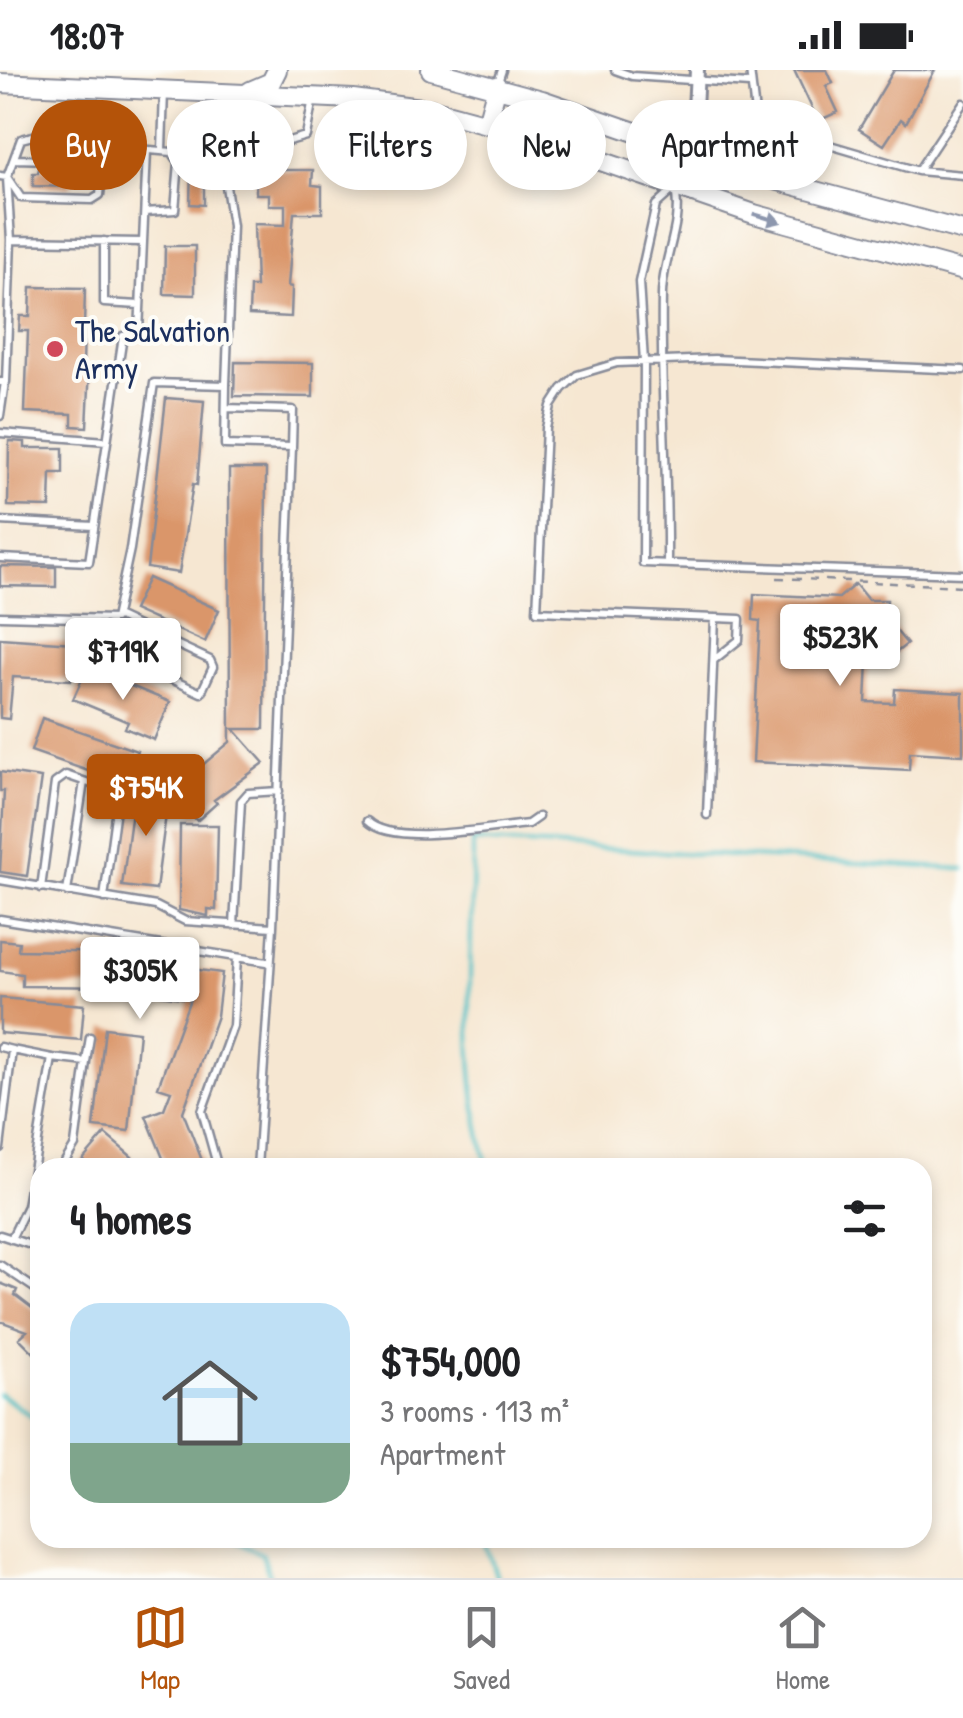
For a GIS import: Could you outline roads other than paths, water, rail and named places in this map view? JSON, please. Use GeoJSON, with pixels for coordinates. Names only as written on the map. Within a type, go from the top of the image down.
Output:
{"type":"FeatureCollection","features":[{"type":"Feature","properties":{"kind":"main road"},"geometry":{"type":"LineString","coordinates":[[246,94],[271,82],[277,70]]}},
{"type":"Feature","properties":{"kind":"main road"},"geometry":{"type":"LineString","coordinates":[[431,70],[499,78],[626,128]]}},
{"type":"Feature","properties":{"kind":"main road"},"geometry":{"type":"LineString","coordinates":[[0,83],[394,103],[487,123]]}},
{"type":"Feature","properties":{"kind":"main road"},"geometry":{"type":"LineString","coordinates":[[680,190],[882,252],[963,271]]}},
{"type":"Feature","properties":{"kind":"main road"},"geometry":{"type":"LineString","coordinates":[[819,190],[963,232]]}},
{"type":"Feature","properties":{"kind":"street"},"geometry":{"type":"LineString","coordinates":[[696,100],[697,74]]}},
{"type":"Feature","properties":{"kind":"lane"},"geometry":{"type":"LineString","coordinates":[[616,70],[632,76],[697,74],[749,84]]}},
{"type":"Feature","properties":{"kind":"lane"},"geometry":{"type":"LineString","coordinates":[[750,70],[755,113],[765,126],[918,171],[963,175]]}},
{"type":"Feature","properties":{"kind":"lane"},"geometry":{"type":"LineString","coordinates":[[162,150],[164,90]]}},
{"type":"Feature","properties":{"kind":"lane"},"geometry":{"type":"LineString","coordinates":[[292,447],[225,445],[232,226],[228,172],[240,155],[306,136],[313,97]]}},
{"type":"Feature","properties":{"kind":"lane"},"geometry":{"type":"LineString","coordinates":[[918,171],[963,103]]}},
{"type":"Feature","properties":{"kind":"lane"},"geometry":{"type":"LineString","coordinates":[[0,416],[11,240],[3,176],[21,139],[30,137]]}},
{"type":"Feature","properties":{"kind":"lane"},"geometry":{"type":"LineString","coordinates":[[145,212],[170,212],[177,206],[177,155],[147,151]]}},
{"type":"Feature","properties":{"kind":"lane"},"geometry":{"type":"LineString","coordinates":[[14,159],[30,160]]}},
{"type":"Feature","properties":{"kind":"lane"},"geometry":{"type":"LineString","coordinates":[[3,176],[21,198],[92,200],[100,196],[101,190]]}},
{"type":"Feature","properties":{"kind":"lane"},"geometry":{"type":"LineString","coordinates":[[0,558],[89,562],[124,336],[139,333],[146,190]]}},
{"type":"Feature","properties":{"kind":"lane"},"geometry":{"type":"LineString","coordinates":[[672,190],[656,205],[642,255],[643,562],[963,574]]}},
{"type":"Feature","properties":{"kind":"lane"},"geometry":{"type":"LineString","coordinates":[[666,563],[663,266],[680,212],[674,190]]}},
{"type":"Feature","properties":{"kind":"lane"},"geometry":{"type":"LineString","coordinates":[[11,240],[144,242]]}},
{"type":"Feature","properties":{"kind":"lane"},"geometry":{"type":"LineString","coordinates":[[104,241],[104,303],[140,305]]}},
{"type":"Feature","properties":{"kind":"lane"},"geometry":{"type":"LineString","coordinates":[[714,661],[740,640],[740,619],[537,611],[546,428],[551,406],[577,375],[596,367],[714,359],[963,370]]}},
{"type":"Feature","properties":{"kind":"lane"},"geometry":{"type":"LineString","coordinates":[[0,616],[113,619],[210,660],[213,668],[202,693],[117,654],[113,619],[154,383],[226,385]]}},
{"type":"Feature","properties":{"kind":"lane"},"geometry":{"type":"LineString","coordinates":[[226,408],[293,410],[279,791],[257,1158]]}},
{"type":"Feature","properties":{"kind":"lane"},"geometry":{"type":"LineString","coordinates":[[0,433],[108,441]]}},
{"type":"Feature","properties":{"kind":"lane"},"geometry":{"type":"LineString","coordinates":[[0,521],[94,526]]}},
{"type":"Feature","properties":{"kind":"lane"},"geometry":{"type":"LineString","coordinates":[[707,815],[715,618]]}},
{"type":"Feature","properties":{"kind":"lane"},"geometry":{"type":"LineString","coordinates":[[41,888],[55,783],[66,775],[118,793],[104,898]]}},
{"type":"Feature","properties":{"kind":"lane"},"geometry":{"type":"LineString","coordinates":[[68,892],[84,782]]}},
{"type":"Feature","properties":{"kind":"lane"},"geometry":{"type":"LineString","coordinates":[[234,925],[241,801],[248,793],[279,791]]}},
{"type":"Feature","properties":{"kind":"lane"},"geometry":{"type":"LineString","coordinates":[[367,821],[383,831],[426,834],[528,824],[538,817]]}},
{"type":"Feature","properties":{"kind":"lane"},"geometry":{"type":"LineString","coordinates":[[0,880],[156,906],[185,921],[272,928]]}},
{"type":"Feature","properties":{"kind":"lane"},"geometry":{"type":"LineString","coordinates":[[0,919],[267,962]]}},
{"type":"Feature","properties":{"kind":"lane"},"geometry":{"type":"LineString","coordinates":[[215,1158],[202,1111],[233,1026],[237,958]]}},
{"type":"Feature","properties":{"kind":"lane"},"geometry":{"type":"LineString","coordinates":[[67,1158],[75,1145],[90,1037]]}},
{"type":"Feature","properties":{"kind":"lane"},"geometry":{"type":"LineString","coordinates":[[0,1047],[86,1062]]}},
{"type":"Feature","properties":{"kind":"lane"},"geometry":{"type":"LineString","coordinates":[[0,1148],[12,1050]]}},
{"type":"Feature","properties":{"kind":"lane"},"geometry":{"type":"LineString","coordinates":[[35,1158],[52,1058]]}},
{"type":"Feature","properties":{"kind":"lane"},"geometry":{"type":"LineString","coordinates":[[27,1206],[30,1188]]}},
{"type":"Feature","properties":{"kind":"lane"},"geometry":{"type":"LineString","coordinates":[[11,1239],[30,1203]]}},
{"type":"Feature","properties":{"kind":"lane"},"geometry":{"type":"LineString","coordinates":[[0,1235],[30,1245]]}},
{"type":"Feature","properties":{"kind":"lane"},"geometry":{"type":"LineString","coordinates":[[0,1266],[30,1286]]}},
{"type":"Feature","properties":{"kind":"waterway"},"geometry":{"type":"LineString","coordinates":[[486,1158],[473,1088],[471,1047],[473,841],[963,869]]}},
{"type":"Feature","properties":{"kind":"waterway"},"geometry":{"type":"LineString","coordinates":[[0,1394],[30,1415]]}},
{"type":"Feature","properties":{"kind":"waterway"},"geometry":{"type":"LineString","coordinates":[[249,1548],[262,1554],[271,1578]]}},
{"type":"Feature","properties":{"kind":"waterway"},"geometry":{"type":"LineString","coordinates":[[487,1548],[497,1578]]}},
{"type":"Feature","properties":{"kind":"place","name":"The Salvation Army"},"geometry":{"type":"Point","coordinates":[55,349]}}]}
